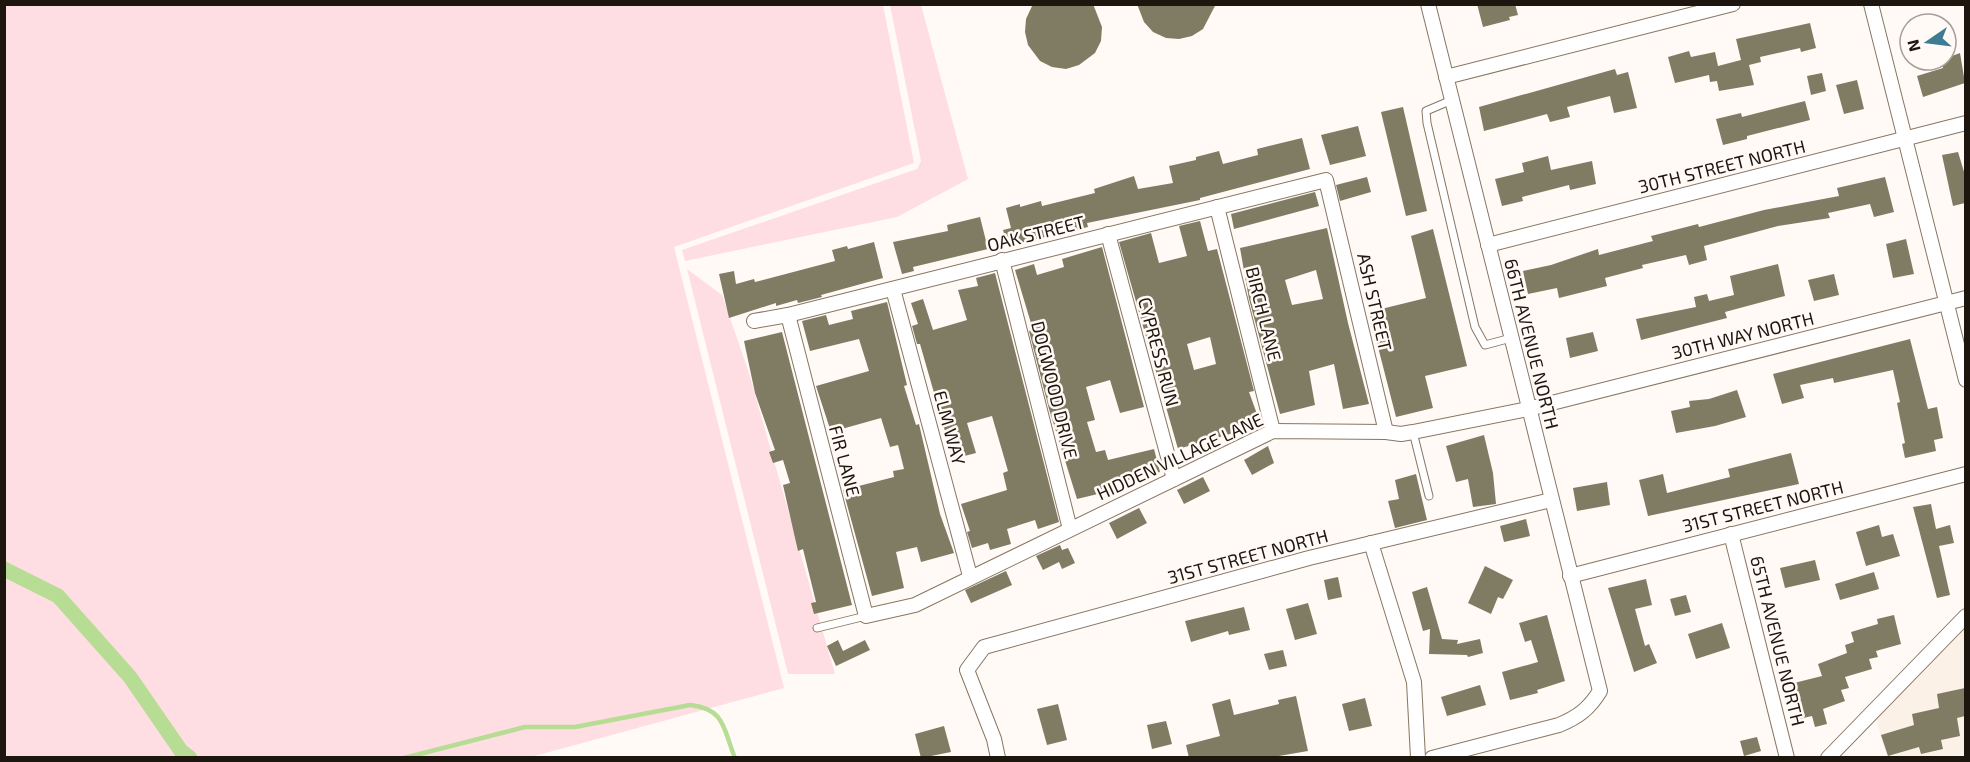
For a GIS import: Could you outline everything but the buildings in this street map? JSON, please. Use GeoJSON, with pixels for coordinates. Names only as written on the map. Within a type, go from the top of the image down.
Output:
{"type":"FeatureCollection","features":[{"type":"Feature","properties":{"kind":"street","name":"66TH AVENUE NORTH"},"geometry":{"type":"LineString","coordinates":[[1428,4],[1600,691],[1591,705],[1578,717],[1559,725],[1432,758]]}},
{"type":"Feature","properties":{"kind":"street"},"geometry":{"type":"LineString","coordinates":[[1446,77],[1733,4]]}},
{"type":"Feature","properties":{"kind":"street"},"geometry":{"type":"LineString","coordinates":[[1871,4],[1965,380]]}},
{"type":"Feature","properties":{"kind":"street","name":"30TH STREET NORTH"},"geometry":{"type":"LineString","coordinates":[[1488,246],[1965,123]]}},
{"type":"Feature","properties":{"kind":"street","name":"OAK STREET"},"geometry":{"type":"LineString","coordinates":[[754,321],[788,315],[1326,180]]}},
{"type":"Feature","properties":{"kind":"street","name":"ASH STREET"},"geometry":{"type":"LineString","coordinates":[[1326,180],[1386,432]]}},
{"type":"Feature","properties":{"kind":"street","name":"BIRCH LANE"},"geometry":{"type":"LineString","coordinates":[[1217,207],[1273,431]]}},
{"type":"Feature","properties":{"kind":"street","name":"CYPRESS RUN"},"geometry":{"type":"LineString","coordinates":[[1108,234],[1174,478]]}},
{"type":"Feature","properties":{"kind":"street","name":"DOGWOOD DRIVE"},"geometry":{"type":"LineString","coordinates":[[1002,260],[1070,529]]}},
{"type":"Feature","properties":{"kind":"street","name":"ELM WAY"},"geometry":{"type":"LineString","coordinates":[[893,289],[970,576]]}},
{"type":"Feature","properties":{"kind":"street","name":"30TH WAY NORTH"},"geometry":{"type":"LineString","coordinates":[[1528,408],[1965,297]]}},
{"type":"Feature","properties":{"kind":"street","name":"FIR LANE"},"geometry":{"type":"LineString","coordinates":[[788,315],[866,616]]}},
{"type":"Feature","properties":{"kind":"street","name":"HIDDEN VILLAGE LANE"},"geometry":{"type":"LineString","coordinates":[[866,616],[915,605],[970,576],[1273,431],[1401,434],[1528,408]]}},
{"type":"Feature","properties":{"kind":"street","name":"31ST STREET NORTH"},"geometry":{"type":"LineString","coordinates":[[1570,576],[1965,474]]}},
{"type":"Feature","properties":{"kind":"street","name":"31ST STREET NORTH"},"geometry":{"type":"LineString","coordinates":[[998,758],[994,739],[967,670],[984,648],[1371,543],[1551,500]]}},
{"type":"Feature","properties":{"kind":"street","name":"65TH AVENUE NORTH"},"geometry":{"type":"LineString","coordinates":[[1731,534],[1787,758]]}},
{"type":"Feature","properties":{"kind":"street"},"geometry":{"type":"LineString","coordinates":[[1371,543],[1414,682],[1418,758]]}},
{"type":"Feature","properties":{"kind":"street"},"geometry":{"type":"LineString","coordinates":[[1828,758],[1965,616]]}},
{"type":"Feature","properties":{"kind":"lane"},"geometry":{"type":"LineString","coordinates":[[1452,100],[1426,111],[1427,123],[1475,327],[1485,345],[1511,338]]}},
{"type":"Feature","properties":{"kind":"lane"},"geometry":{"type":"LineString","coordinates":[[1413,432],[1429,496]]}},
{"type":"Feature","properties":{"kind":"lane"},"geometry":{"type":"LineString","coordinates":[[817,628],[866,616]]}},
{"type":"Feature","properties":{"kind":"shaded area"},"geometry":{"type":"Polygon","coordinates":[[[4,5],[883,5],[914,163],[674,247],[784,688],[531,757],[5,757],[4,5]]]}},
{"type":"Feature","properties":{"kind":"shaded area"},"geometry":{"type":"Polygon","coordinates":[[[890,5],[921,5],[968,179],[897,217],[685,261],[682,250],[917,169],[921,161],[890,5]]]}},
{"type":"Feature","properties":{"kind":"shaded area"},"geometry":{"type":"Polygon","coordinates":[[[687,269],[722,295],[748,370],[835,674],[788,674],[687,269]]]}},
{"type":"Feature","properties":{"kind":"shaded area"},"geometry":{"type":"Polygon","coordinates":[[[1965,627],[1965,757],[1887,757],[1876,719],[1965,627]]]}},
{"type":"Feature","properties":{"kind":"waterway"},"geometry":{"type":"LineString","coordinates":[[4,569],[58,596],[130,677],[181,751],[190,758]]}},
{"type":"Feature","properties":{"kind":"waterway"},"geometry":{"type":"LineString","coordinates":[[404,758],[525,727],[575,727],[690,705],[702,707],[717,716],[722,722],[735,758]]}}]}
